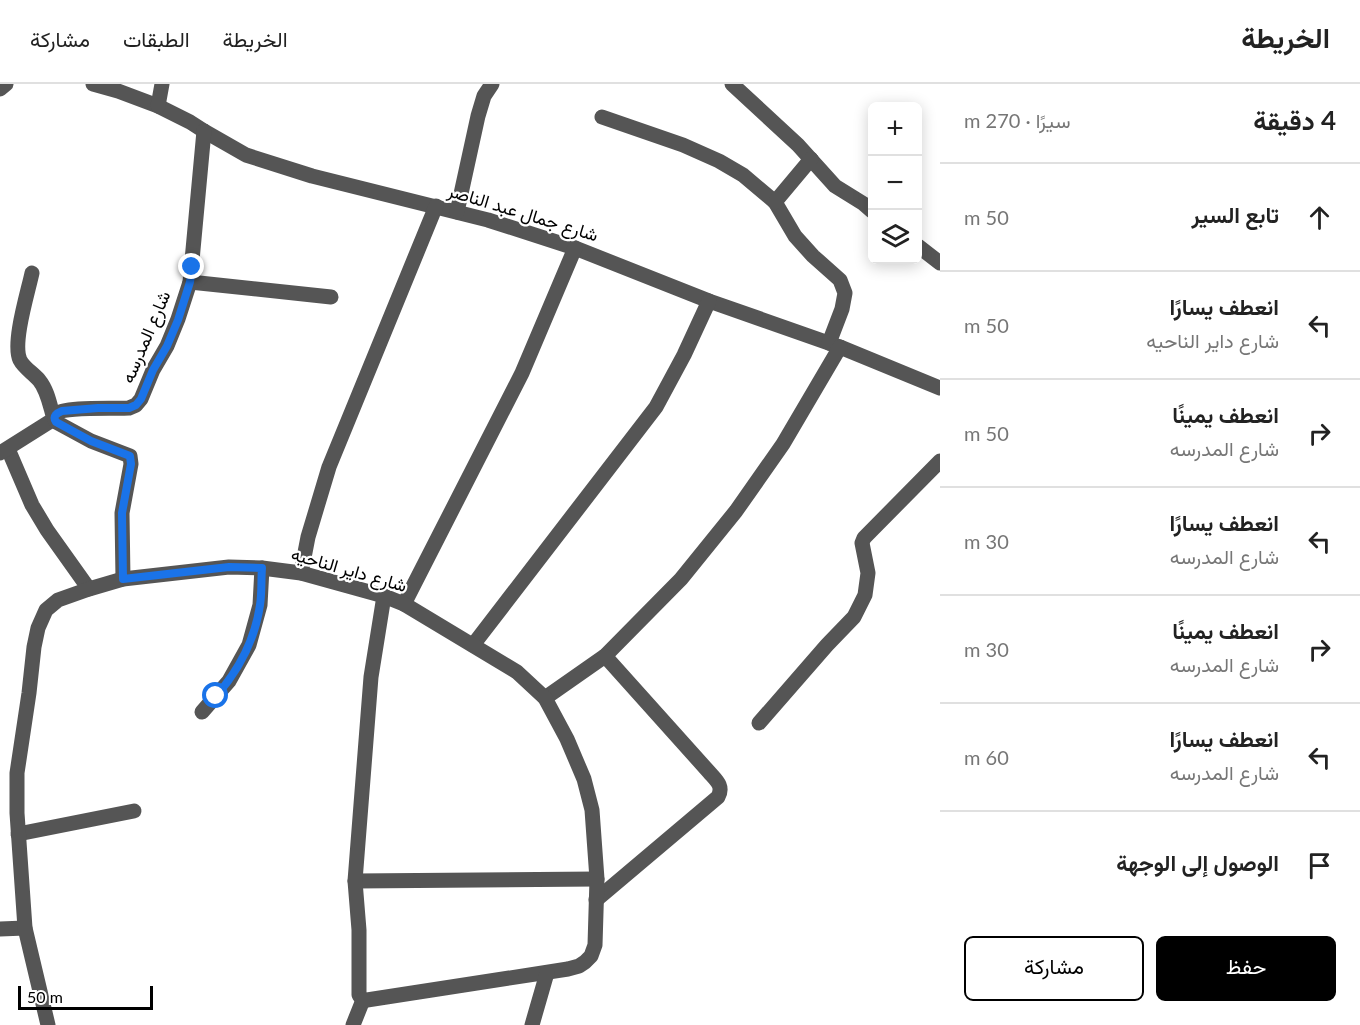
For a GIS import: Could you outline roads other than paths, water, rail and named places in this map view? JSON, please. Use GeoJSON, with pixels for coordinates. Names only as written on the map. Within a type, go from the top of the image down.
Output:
{"type":"FeatureCollection","features":[{"type":"Feature","properties":{"kind":"street"},"geometry":{"type":"LineString","coordinates":[[0,89],[6,84]]}},
{"type":"Feature","properties":{"kind":"street","name":"شارع جمال عبد الناصر"},"geometry":{"type":"LineString","coordinates":[[93,84],[158,106],[246,155],[312,176],[488,220],[575,248],[709,301],[835,345],[940,388]]}},
{"type":"Feature","properties":{"kind":"street"},"geometry":{"type":"LineString","coordinates":[[158,106],[162,84]]}},
{"type":"Feature","properties":{"kind":"street"},"geometry":{"type":"LineString","coordinates":[[457,212],[478,116],[484,96],[492,84]]}},
{"type":"Feature","properties":{"kind":"street"},"geometry":{"type":"LineString","coordinates":[[732,84],[812,159],[835,186],[872,210]]}},
{"type":"Feature","properties":{"kind":"street"},"geometry":{"type":"LineString","coordinates":[[546,698],[605,656],[681,579],[736,512],[783,444],[835,345],[845,294],[840,280],[795,236],[775,202],[743,175],[683,145],[602,117]]}},
{"type":"Feature","properties":{"kind":"street","name":"شارع المدرسه"},"geometry":{"type":"LineString","coordinates":[[54,419],[58,412],[62,411],[129,408],[141,399],[178,320],[190,282],[204,131]]}},
{"type":"Feature","properties":{"kind":"street"},"geometry":{"type":"LineString","coordinates":[[775,202],[812,159]]}},
{"type":"Feature","properties":{"kind":"street"},"geometry":{"type":"LineString","coordinates":[[301,573],[308,537],[329,467],[436,206]]}},
{"type":"Feature","properties":{"kind":"street"},"geometry":{"type":"LineString","coordinates":[[404,604],[522,373],[575,248]]}},
{"type":"Feature","properties":{"kind":"street"},"geometry":{"type":"LineString","coordinates":[[922,249],[940,263]]}},
{"type":"Feature","properties":{"kind":"street"},"geometry":{"type":"LineString","coordinates":[[32,273],[18,335],[17,351],[21,361],[45,389],[56,422],[83,438],[130,456],[131,464],[122,513],[123,579]]}},
{"type":"Feature","properties":{"kind":"street"},"geometry":{"type":"LineString","coordinates":[[190,282],[331,297]]}},
{"type":"Feature","properties":{"kind":"street"},"geometry":{"type":"LineString","coordinates":[[473,645],[656,406],[684,355],[709,301]]}},
{"type":"Feature","properties":{"kind":"street"},"geometry":{"type":"LineString","coordinates":[[54,419],[4,451],[42,522],[89,588]]}},
{"type":"Feature","properties":{"kind":"street"},"geometry":{"type":"LineString","coordinates":[[759,723],[854,617],[865,595],[868,573],[862,543],[864,538],[940,461]]}},
{"type":"Feature","properties":{"kind":"street","name":"شارع داير الناحيه"},"geometry":{"type":"LineString","coordinates":[[48,1025],[25,927],[18,834],[17,773],[38,628],[46,610],[58,600],[89,588],[123,579],[229,567],[301,573],[384,596],[404,604],[473,645],[517,672],[546,698],[584,779],[592,810],[597,879],[595,945],[591,956],[579,966],[547,973],[363,1000]]}},
{"type":"Feature","properties":{"kind":"street"},"geometry":{"type":"LineString","coordinates":[[202,712],[230,681],[249,645],[260,605],[262,568]]}},
{"type":"Feature","properties":{"kind":"street"},"geometry":{"type":"LineString","coordinates":[[352,1025],[363,1000],[359,995],[359,930],[355,881],[370,677],[384,596]]}},
{"type":"Feature","properties":{"kind":"street"},"geometry":{"type":"LineString","coordinates":[[596,900],[718,797],[721,789],[709,772],[605,656]]}},
{"type":"Feature","properties":{"kind":"street"},"geometry":{"type":"LineString","coordinates":[[18,834],[134,811]]}},
{"type":"Feature","properties":{"kind":"street"},"geometry":{"type":"LineString","coordinates":[[355,881],[597,879]]}},
{"type":"Feature","properties":{"kind":"street"},"geometry":{"type":"LineString","coordinates":[[0,929],[25,927]]}},
{"type":"Feature","properties":{"kind":"street"},"geometry":{"type":"LineString","coordinates":[[532,1025],[547,973]]}}]}
